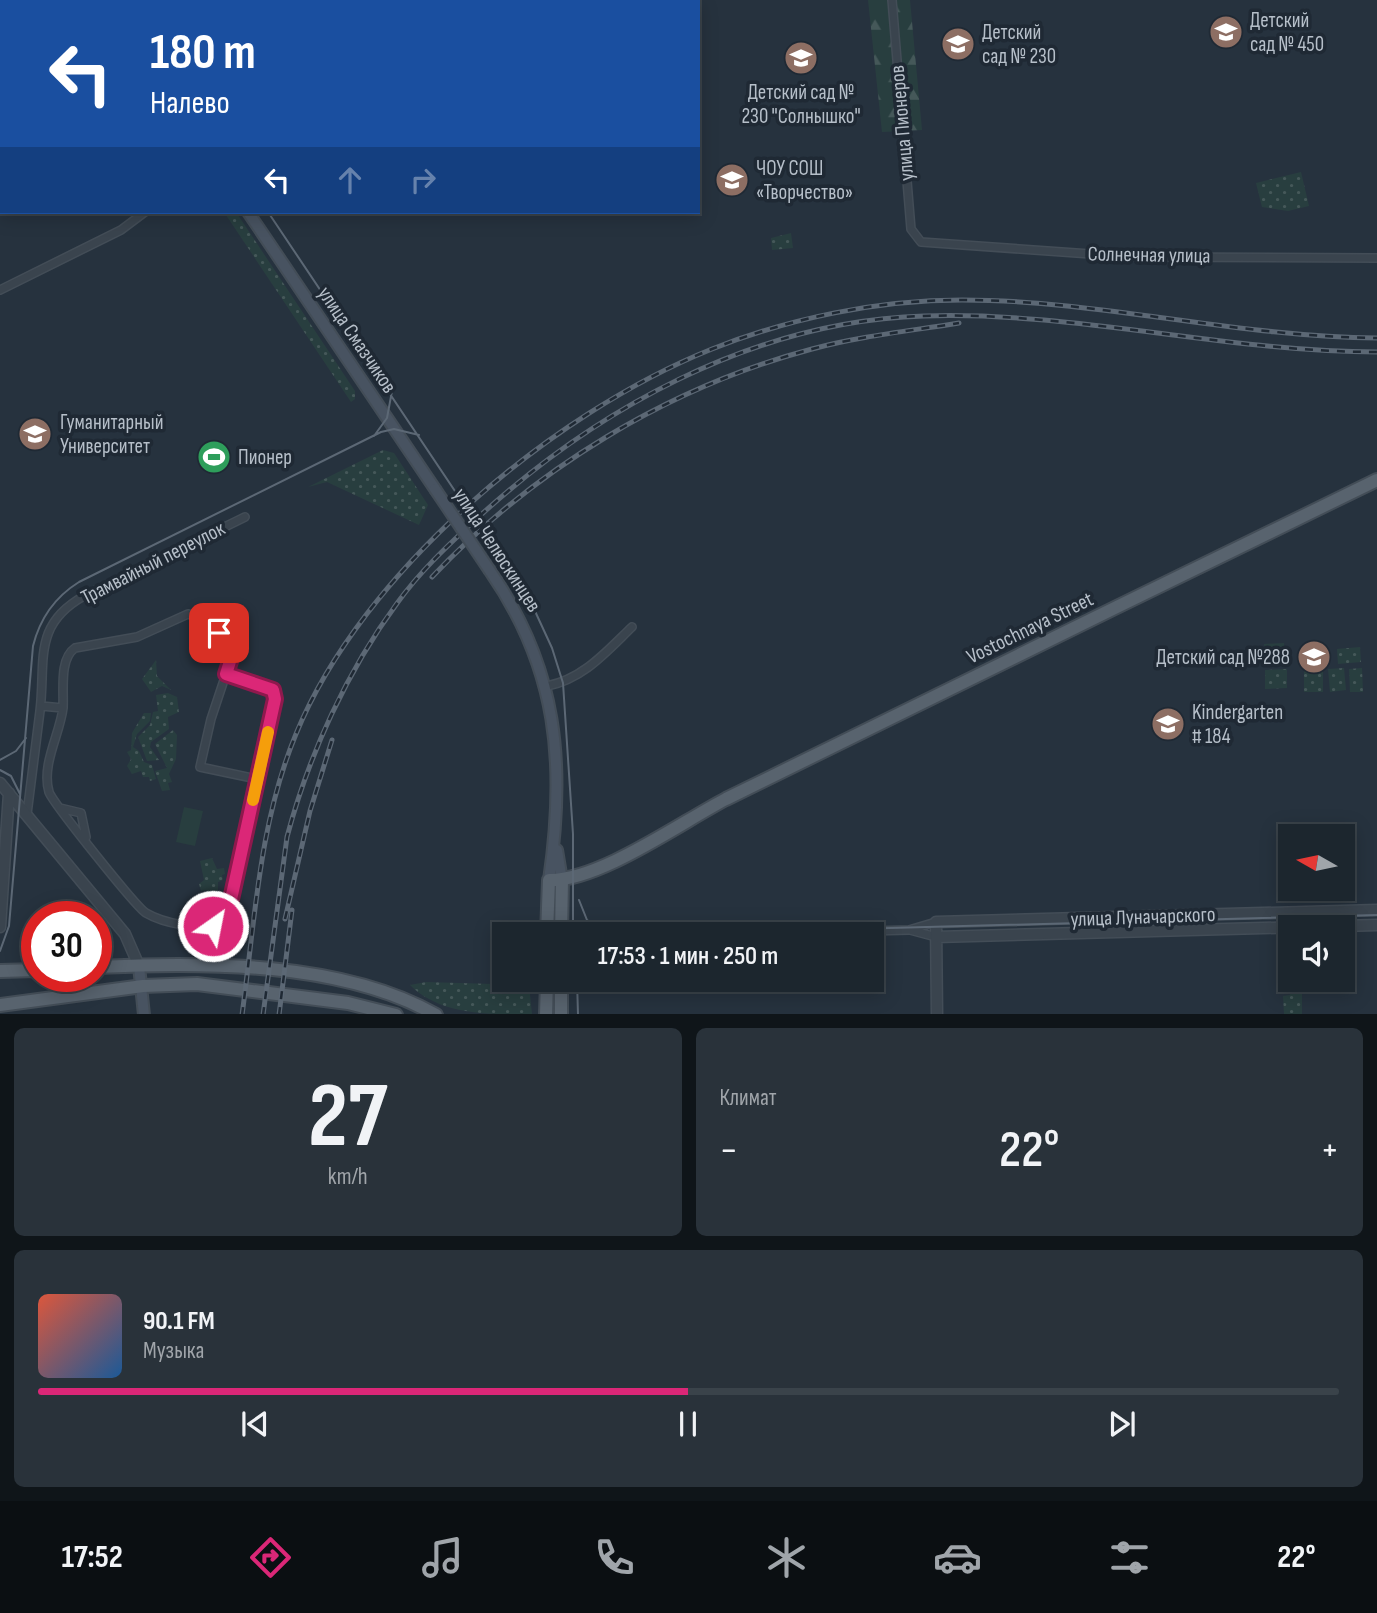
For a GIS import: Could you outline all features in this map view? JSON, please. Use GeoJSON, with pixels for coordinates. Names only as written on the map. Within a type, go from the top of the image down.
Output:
{"type":"FeatureCollection","features":[{"type":"Feature","properties":{"kind":"main road","name":"улица Смазчиков"},"geometry":{"type":"LineString","coordinates":[[249,214],[435,489]]}},
{"type":"Feature","properties":{"kind":"main road"},"geometry":{"type":"LineString","coordinates":[[556,880],[604,864],[726,799],[1377,480]]}},
{"type":"Feature","properties":{"kind":"main road","name":"улица Челюскинцев"},"geometry":{"type":"LineString","coordinates":[[435,489],[513,605],[547,686],[555,760],[556,880],[560,922]]}},
{"type":"Feature","properties":{"kind":"main road","name":"улица Челюскинцев"},"geometry":{"type":"LineString","coordinates":[[549,922],[556,880]]}},
{"type":"Feature","properties":{"kind":"main road"},"geometry":{"type":"LineString","coordinates":[[139,966],[144,1014]]}},
{"type":"Feature","properties":{"kind":"main road"},"geometry":{"type":"LineString","coordinates":[[112,967],[232,967],[330,979],[397,996],[436,1014]]}},
{"type":"Feature","properties":{"kind":"main road"},"geometry":{"type":"LineString","coordinates":[[2,973],[21,971]]}},
{"type":"Feature","properties":{"kind":"main road"},"geometry":{"type":"LineString","coordinates":[[0,1005],[143,986],[230,986],[348,1003],[396,1014]]}},
{"type":"Feature","properties":{"kind":"main road"},"geometry":{"type":"LineString","coordinates":[[546,1014],[547,992]]}},
{"type":"Feature","properties":{"kind":"main road"},"geometry":{"type":"LineString","coordinates":[[561,992],[561,1014]]}},
{"type":"Feature","properties":{"kind":"street","name":"улица Пионеров"},"geometry":{"type":"LineString","coordinates":[[892,0],[911,229],[921,242]]}},
{"type":"Feature","properties":{"kind":"street"},"geometry":{"type":"LineString","coordinates":[[0,290],[121,230],[142,214]]}},
{"type":"Feature","properties":{"kind":"street","name":"Солнечная улица"},"geometry":{"type":"LineString","coordinates":[[921,242],[1133,257],[1377,258]]}},
{"type":"Feature","properties":{"kind":"street","name":"Трамвайный переулок"},"geometry":{"type":"LineString","coordinates":[[27,814],[41,706],[42,653],[50,628],[61,612],[84,596],[245,517]]}},
{"type":"Feature","properties":{"kind":"street"},"geometry":{"type":"LineString","coordinates":[[226,674],[273,690],[275,699],[228,913],[219,924],[201,926],[145,913],[129,897],[49,791],[48,781],[63,708],[69,652],[75,648],[136,637],[177,617],[200,617],[229,644],[233,652],[211,719],[200,767],[257,779]]}},
{"type":"Feature","properties":{"kind":"street"},"geometry":{"type":"LineString","coordinates":[[547,686],[573,678],[600,659],[632,627]]}},
{"type":"Feature","properties":{"kind":"street"},"geometry":{"type":"LineString","coordinates":[[41,706],[63,708]]}},
{"type":"Feature","properties":{"kind":"street"},"geometry":{"type":"LineString","coordinates":[[0,783],[125,934],[139,966]]}},
{"type":"Feature","properties":{"kind":"street"},"geometry":{"type":"LineString","coordinates":[[0,927],[9,793]]}},
{"type":"Feature","properties":{"kind":"street"},"geometry":{"type":"LineString","coordinates":[[60,808],[81,813],[87,842]]}},
{"type":"Feature","properties":{"kind":"street","name":"улица Луначарского"},"geometry":{"type":"LineString","coordinates":[[884,931],[909,930],[936,922],[1377,911]]}},
{"type":"Feature","properties":{"kind":"street"},"geometry":{"type":"LineString","coordinates":[[936,922],[937,1014]]}},
{"type":"Feature","properties":{"kind":"street","name":"улица Луначарского"},"geometry":{"type":"LineString","coordinates":[[909,930],[936,937],[1377,925]]}},
{"type":"Feature","properties":{"kind":"green space"},"geometry":{"type":"Polygon","coordinates":[[[868,0],[910,0],[922,130],[882,132],[868,0]]]}},
{"type":"Feature","properties":{"kind":"green space"},"geometry":{"type":"Polygon","coordinates":[[[1301,172],[1309,206],[1288,211],[1262,207],[1256,183],[1301,172]]]}},
{"type":"Feature","properties":{"kind":"green space"},"geometry":{"type":"Polygon","coordinates":[[[225,214],[237,214],[355,391],[355,399],[351,402],[225,214]]]}},
{"type":"Feature","properties":{"kind":"green space"},"geometry":{"type":"Polygon","coordinates":[[[791,233],[793,248],[772,250],[771,238],[791,233]]]}},
{"type":"Feature","properties":{"kind":"green space"},"geometry":{"type":"Polygon","coordinates":[[[383,450],[394,453],[428,505],[419,525],[327,482],[308,487],[383,450]]]}},
{"type":"Feature","properties":{"kind":"green space"},"geometry":{"type":"Polygon","coordinates":[[[1284,643],[1285,664],[1265,665],[1264,644],[1284,643]]]}},
{"type":"Feature","properties":{"kind":"green space"},"geometry":{"type":"Polygon","coordinates":[[[1360,647],[1361,662],[1338,664],[1337,649],[1360,647]]]}},
{"type":"Feature","properties":{"kind":"green space"},"geometry":{"type":"Polygon","coordinates":[[[156,660],[157,676],[171,690],[162,686],[151,692],[142,679],[156,660]]]}},
{"type":"Feature","properties":{"kind":"green space"},"geometry":{"type":"Polygon","coordinates":[[[1344,668],[1346,690],[1330,692],[1328,669],[1344,668]]]}},
{"type":"Feature","properties":{"kind":"green space"},"geometry":{"type":"Polygon","coordinates":[[[1362,668],[1363,692],[1350,692],[1349,669],[1362,668]]]}},
{"type":"Feature","properties":{"kind":"green space"},"geometry":{"type":"Polygon","coordinates":[[[1287,669],[1287,688],[1265,689],[1265,670],[1287,669]]]}},
{"type":"Feature","properties":{"kind":"green space"},"geometry":{"type":"Polygon","coordinates":[[[1304,671],[1323,671],[1323,692],[1304,692],[1304,671]]]}},
{"type":"Feature","properties":{"kind":"green space"},"geometry":{"type":"Polygon","coordinates":[[[168,693],[177,697],[179,712],[168,717],[169,729],[151,742],[150,747],[159,760],[147,761],[138,737],[150,725],[153,712],[158,711],[156,695],[168,693]]]}},
{"type":"Feature","properties":{"kind":"green space"},"geometry":{"type":"Polygon","coordinates":[[[144,713],[151,713],[150,721],[137,734],[133,747],[139,751],[144,762],[152,765],[156,779],[150,781],[149,777],[143,777],[141,771],[132,774],[127,766],[131,759],[127,752],[131,750],[132,733],[144,713]]]}},
{"type":"Feature","properties":{"kind":"green space"},"geometry":{"type":"Polygon","coordinates":[[[173,730],[177,735],[176,759],[169,774],[172,782],[168,783],[170,790],[162,791],[155,771],[167,768],[155,744],[173,730]]]}},
{"type":"Feature","properties":{"kind":"green space"},"geometry":{"type":"Polygon","coordinates":[[[184,807],[203,811],[195,846],[176,842],[184,807]]]}},
{"type":"Feature","properties":{"kind":"green space"},"geometry":{"type":"Polygon","coordinates":[[[212,858],[217,869],[224,868],[225,874],[222,875],[223,880],[218,882],[218,890],[208,895],[207,890],[201,891],[199,884],[204,880],[200,861],[212,858]]]}},
{"type":"Feature","properties":{"kind":"green space"},"geometry":{"type":"Polygon","coordinates":[[[426,982],[492,984],[492,992],[530,992],[532,1014],[482,1013],[450,1008],[422,995],[410,985],[426,982]]]}},
{"type":"Feature","properties":{"kind":"green space"},"geometry":{"type":"Polygon","coordinates":[[[1290,992],[1302,992],[1302,1014],[1284,1014],[1283,996],[1290,995],[1290,992]]]}},
{"type":"Feature","properties":{"kind":"tram line"},"geometry":{"type":"LineString","coordinates":[[269,214],[534,609],[552,648],[563,683],[573,834],[573,922]]}},
{"type":"Feature","properties":{"kind":"tram line"},"geometry":{"type":"LineString","coordinates":[[374,436],[387,418],[392,391]]}},
{"type":"Feature","properties":{"kind":"tram line"},"geometry":{"type":"LineString","coordinates":[[0,951],[9,926],[33,646],[44,617],[56,601],[79,582],[381,432],[394,429],[419,435]]}},
{"type":"Feature","properties":{"kind":"tram line"},"geometry":{"type":"LineString","coordinates":[[0,760],[16,751],[26,738]]}},
{"type":"Feature","properties":{"kind":"tram line"},"geometry":{"type":"LineString","coordinates":[[0,770],[11,776],[20,794]]}},
{"type":"Feature","properties":{"kind":"tram line"},"geometry":{"type":"LineString","coordinates":[[579,900],[590,922]]}},
{"type":"Feature","properties":{"kind":"tram line"},"geometry":{"type":"LineString","coordinates":[[884,928],[1377,915]]}},
{"type":"Feature","properties":{"kind":"tram line"},"geometry":{"type":"LineString","coordinates":[[577,992],[578,1014]]}},
{"type":"Feature","properties":{"kind":"railway"},"geometry":{"type":"LineString","coordinates":[[242,1014],[260,872],[274,802],[296,734],[326,674],[366,614],[414,558],[469,505],[527,456],[589,413],[651,377],[742,338],[803,320],[898,303],[962,300],[1014,302],[1273,332],[1377,338]]}},
{"type":"Feature","properties":{"kind":"railway"},"geometry":{"type":"LineString","coordinates":[[263,1014],[287,837],[318,744],[362,656],[406,591],[461,533],[518,483],[569,444],[623,409],[679,379],[738,354],[798,335],[860,322],[924,316],[1038,320],[1263,346],[1377,352]]}},
{"type":"Feature","properties":{"kind":"railway"},"geometry":{"type":"LineString","coordinates":[[432,577],[514,501],[559,467],[656,409],[707,385],[812,349],[867,337],[959,323]]}},
{"type":"Feature","properties":{"kind":"railway"},"geometry":{"type":"LineString","coordinates":[[285,919],[310,811],[332,740]]}},
{"type":"Feature","properties":{"kind":"railway"},"geometry":{"type":"LineString","coordinates":[[279,1014],[292,910]]}},
{"type":"Feature","properties":{"kind":"slow traffic"},"geometry":{"type":"LineString","coordinates":[[253,800],[268,732]]}},
{"type":"Feature","properties":{"kind":"place","name":"Детский сад № 450"},"geometry":{"type":"Point","coordinates":[1226,32]}},
{"type":"Feature","properties":{"kind":"place","name":"Детский сад № 230"},"geometry":{"type":"Point","coordinates":[958,44]}},
{"type":"Feature","properties":{"kind":"place","name":"Детский сад № 230 \"Солнышко\""},"geometry":{"type":"Point","coordinates":[801,58]}},
{"type":"Feature","properties":{"kind":"place","name":"ЧОУ СОШ «Творчество»"},"geometry":{"type":"Point","coordinates":[732,180]}},
{"type":"Feature","properties":{"kind":"place","name":"Гуманитарный Университет"},"geometry":{"type":"Point","coordinates":[35,434]}},
{"type":"Feature","properties":{"kind":"place","name":"Пионер"},"geometry":{"type":"Point","coordinates":[214,457]}},
{"type":"Feature","properties":{"kind":"place","name":"Детский сад №288"},"geometry":{"type":"Point","coordinates":[1314,657]}},
{"type":"Feature","properties":{"kind":"place","name":"Kindergarten # 184"},"geometry":{"type":"Point","coordinates":[1168,724]}},
{"type":"Feature","properties":{"kind":"route"},"geometry":{"type":"LineString","coordinates":[[213,926],[224,920],[228,913],[275,699],[273,690],[264,685],[226,674],[233,652],[219,633]]}}]}
